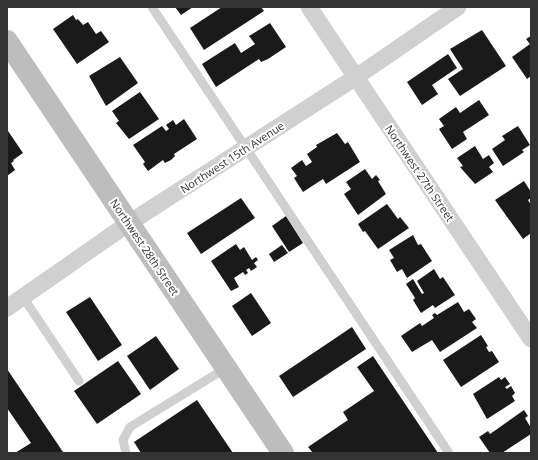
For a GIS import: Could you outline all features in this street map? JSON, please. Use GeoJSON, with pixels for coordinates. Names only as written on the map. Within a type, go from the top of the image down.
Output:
{"type":"FeatureCollection","features":[{"type":"Feature","properties":{"kind":"street","name":"Northwest 27th Street"},"geometry":{"type":"LineString","coordinates":[[309,7],[531,339]]}},
{"type":"Feature","properties":{"kind":"street","name":"Northwest 15th Avenue"},"geometry":{"type":"LineString","coordinates":[[7,308],[129,224],[356,77],[458,7]]}},
{"type":"Feature","properties":{"kind":"street","name":"Northwest 28th Street"},"geometry":{"type":"LineString","coordinates":[[7,41],[283,453]]}},
{"type":"Feature","properties":{"kind":"lane"},"geometry":{"type":"LineString","coordinates":[[152,7],[449,453]]}},
{"type":"Feature","properties":{"kind":"lane"},"geometry":{"type":"LineString","coordinates":[[23,297],[79,381]]}},
{"type":"Feature","properties":{"kind":"lane"},"geometry":{"type":"LineString","coordinates":[[126,453],[123,440],[130,427],[226,368]]}},
{"type":"Feature","properties":{"kind":"building"},"geometry":{"type":"Polygon","coordinates":[[[175,7],[193,7],[181,15],[175,7]]]}},
{"type":"Feature","properties":{"kind":"building"},"geometry":{"type":"Polygon","coordinates":[[[222,7],[261,7],[264,11],[204,50],[190,28],[222,7]]]}},
{"type":"Feature","properties":{"kind":"building"},"geometry":{"type":"Polygon","coordinates":[[[73,15],[76,20],[78,19],[83,25],[88,22],[96,34],[101,31],[109,42],[77,64],[53,29],[73,15]]]}},
{"type":"Feature","properties":{"kind":"building"},"geometry":{"type":"Polygon","coordinates":[[[270,23],[286,47],[268,59],[261,62],[259,59],[216,87],[202,64],[235,43],[241,53],[255,44],[249,36],[270,23]]]}},
{"type":"Feature","properties":{"kind":"building"},"geometry":{"type":"Polygon","coordinates":[[[482,30],[506,66],[460,96],[448,79],[463,69],[450,49],[482,30]]]}},
{"type":"Feature","properties":{"kind":"building"},"geometry":{"type":"Polygon","coordinates":[[[531,36],[531,76],[527,79],[512,57],[530,44],[526,39],[531,36]]]}},
{"type":"Feature","properties":{"kind":"building"},"geometry":{"type":"Polygon","coordinates":[[[448,54],[457,68],[432,85],[438,94],[422,105],[407,82],[448,54]]]}},
{"type":"Feature","properties":{"kind":"building"},"geometry":{"type":"Polygon","coordinates":[[[120,57],[138,83],[106,106],[89,76],[120,57]]]}},
{"type":"Feature","properties":{"kind":"building"},"geometry":{"type":"Polygon","coordinates":[[[140,92],[159,119],[129,139],[116,123],[119,121],[112,111],[140,92]]]}},
{"type":"Feature","properties":{"kind":"building"},"geometry":{"type":"Polygon","coordinates":[[[479,100],[489,115],[463,132],[467,139],[452,149],[439,129],[444,126],[439,119],[456,107],[460,113],[479,100]]]}},
{"type":"Feature","properties":{"kind":"building"},"geometry":{"type":"Polygon","coordinates":[[[184,119],[197,139],[174,154],[175,156],[171,160],[165,163],[163,160],[148,171],[143,164],[145,162],[133,145],[162,126],[166,131],[169,129],[166,125],[173,120],[176,125],[184,119]]]}},
{"type":"Feature","properties":{"kind":"building"},"geometry":{"type":"Polygon","coordinates":[[[518,126],[530,145],[522,150],[524,152],[503,166],[492,149],[505,140],[502,136],[518,126]]]}},
{"type":"Feature","properties":{"kind":"building"},"geometry":{"type":"Polygon","coordinates":[[[8,131],[23,153],[13,160],[14,161],[11,163],[15,170],[7,176],[8,131]]]}},
{"type":"Feature","properties":{"kind":"building"},"geometry":{"type":"Polygon","coordinates":[[[337,133],[345,144],[348,142],[360,162],[326,184],[323,179],[303,192],[294,178],[297,176],[291,168],[302,160],[306,166],[312,162],[307,154],[317,147],[316,145],[337,133]]]}},
{"type":"Feature","properties":{"kind":"building"},"geometry":{"type":"Polygon","coordinates":[[[475,146],[483,159],[489,155],[494,163],[489,167],[493,172],[475,184],[460,167],[463,166],[457,158],[475,146]]]}},
{"type":"Feature","properties":{"kind":"building"},"geometry":{"type":"Polygon","coordinates":[[[365,169],[372,179],[376,175],[380,180],[378,181],[386,194],[358,215],[344,194],[351,189],[346,182],[365,169]]]}},
{"type":"Feature","properties":{"kind":"building"},"geometry":{"type":"Polygon","coordinates":[[[524,181],[531,192],[531,198],[528,200],[531,205],[531,233],[523,239],[495,200],[524,181]]]}},
{"type":"Feature","properties":{"kind":"building"},"geometry":{"type":"Polygon","coordinates":[[[241,198],[255,218],[201,254],[187,233],[241,198]]]}},
{"type":"Feature","properties":{"kind":"building"},"geometry":{"type":"Polygon","coordinates":[[[387,204],[398,219],[400,217],[409,228],[378,249],[358,224],[387,204]]]}},
{"type":"Feature","properties":{"kind":"building"},"geometry":{"type":"Polygon","coordinates":[[[286,216],[303,243],[289,252],[272,226],[286,216]]]}},
{"type":"Feature","properties":{"kind":"building"},"geometry":{"type":"Polygon","coordinates":[[[413,235],[418,245],[421,244],[432,261],[407,278],[402,269],[397,272],[390,260],[394,258],[389,250],[413,235]]]}},
{"type":"Feature","properties":{"kind":"building"},"geometry":{"type":"Polygon","coordinates":[[[236,244],[240,250],[244,247],[252,260],[256,257],[258,260],[254,263],[257,267],[251,271],[249,268],[246,270],[248,273],[245,275],[243,272],[234,278],[239,287],[231,291],[211,261],[236,244]]]}},
{"type":"Feature","properties":{"kind":"building"},"geometry":{"type":"Polygon","coordinates":[[[282,245],[288,253],[274,262],[269,254],[282,245]]]}},
{"type":"Feature","properties":{"kind":"building"},"geometry":{"type":"Polygon","coordinates":[[[434,269],[440,279],[443,277],[455,295],[435,308],[433,305],[421,313],[413,300],[415,298],[406,284],[413,279],[422,294],[424,293],[417,281],[434,269]]]}},
{"type":"Feature","properties":{"kind":"building"},"geometry":{"type":"Polygon","coordinates":[[[251,293],[271,323],[252,336],[232,306],[251,293]]]}},
{"type":"Feature","properties":{"kind":"building"},"geometry":{"type":"Polygon","coordinates":[[[90,297],[122,345],[98,361],[66,312],[90,297]]]}},
{"type":"Feature","properties":{"kind":"building"},"geometry":{"type":"Polygon","coordinates":[[[458,302],[464,312],[469,309],[476,319],[472,322],[477,328],[440,352],[432,340],[412,352],[401,336],[420,323],[422,326],[434,318],[432,315],[435,313],[437,315],[458,302]]]}},
{"type":"Feature","properties":{"kind":"building"},"geometry":{"type":"Polygon","coordinates":[[[352,327],[366,349],[293,397],[279,376],[352,327]]]}},
{"type":"Feature","properties":{"kind":"building"},"geometry":{"type":"Polygon","coordinates":[[[481,335],[488,346],[486,347],[489,352],[492,351],[499,362],[461,387],[443,360],[481,335]]]}},
{"type":"Feature","properties":{"kind":"building"},"geometry":{"type":"Polygon","coordinates":[[[156,336],[179,369],[150,390],[127,356],[156,336]]]}},
{"type":"Feature","properties":{"kind":"building"},"geometry":{"type":"Polygon","coordinates":[[[373,356],[438,453],[313,453],[308,447],[348,420],[343,412],[374,391],[357,367],[373,356]]]}},
{"type":"Feature","properties":{"kind":"building"},"geometry":{"type":"Polygon","coordinates":[[[118,361],[141,394],[97,424],[74,391],[118,361]]]}},
{"type":"Feature","properties":{"kind":"building"},"geometry":{"type":"Polygon","coordinates":[[[7,369],[63,452],[15,453],[31,443],[7,408],[7,369]]]}},
{"type":"Feature","properties":{"kind":"building"},"geometry":{"type":"Polygon","coordinates":[[[499,377],[501,380],[505,377],[510,384],[505,387],[507,389],[511,386],[515,393],[512,396],[515,401],[487,419],[473,394],[499,377]]]}},
{"type":"Feature","properties":{"kind":"building"},"geometry":{"type":"Polygon","coordinates":[[[197,400],[233,453],[141,453],[134,442],[197,400]]]}},
{"type":"Feature","properties":{"kind":"building"},"geometry":{"type":"Polygon","coordinates":[[[524,410],[528,416],[525,418],[531,428],[531,434],[502,453],[490,453],[479,437],[488,431],[490,434],[524,410]]]}}]}
